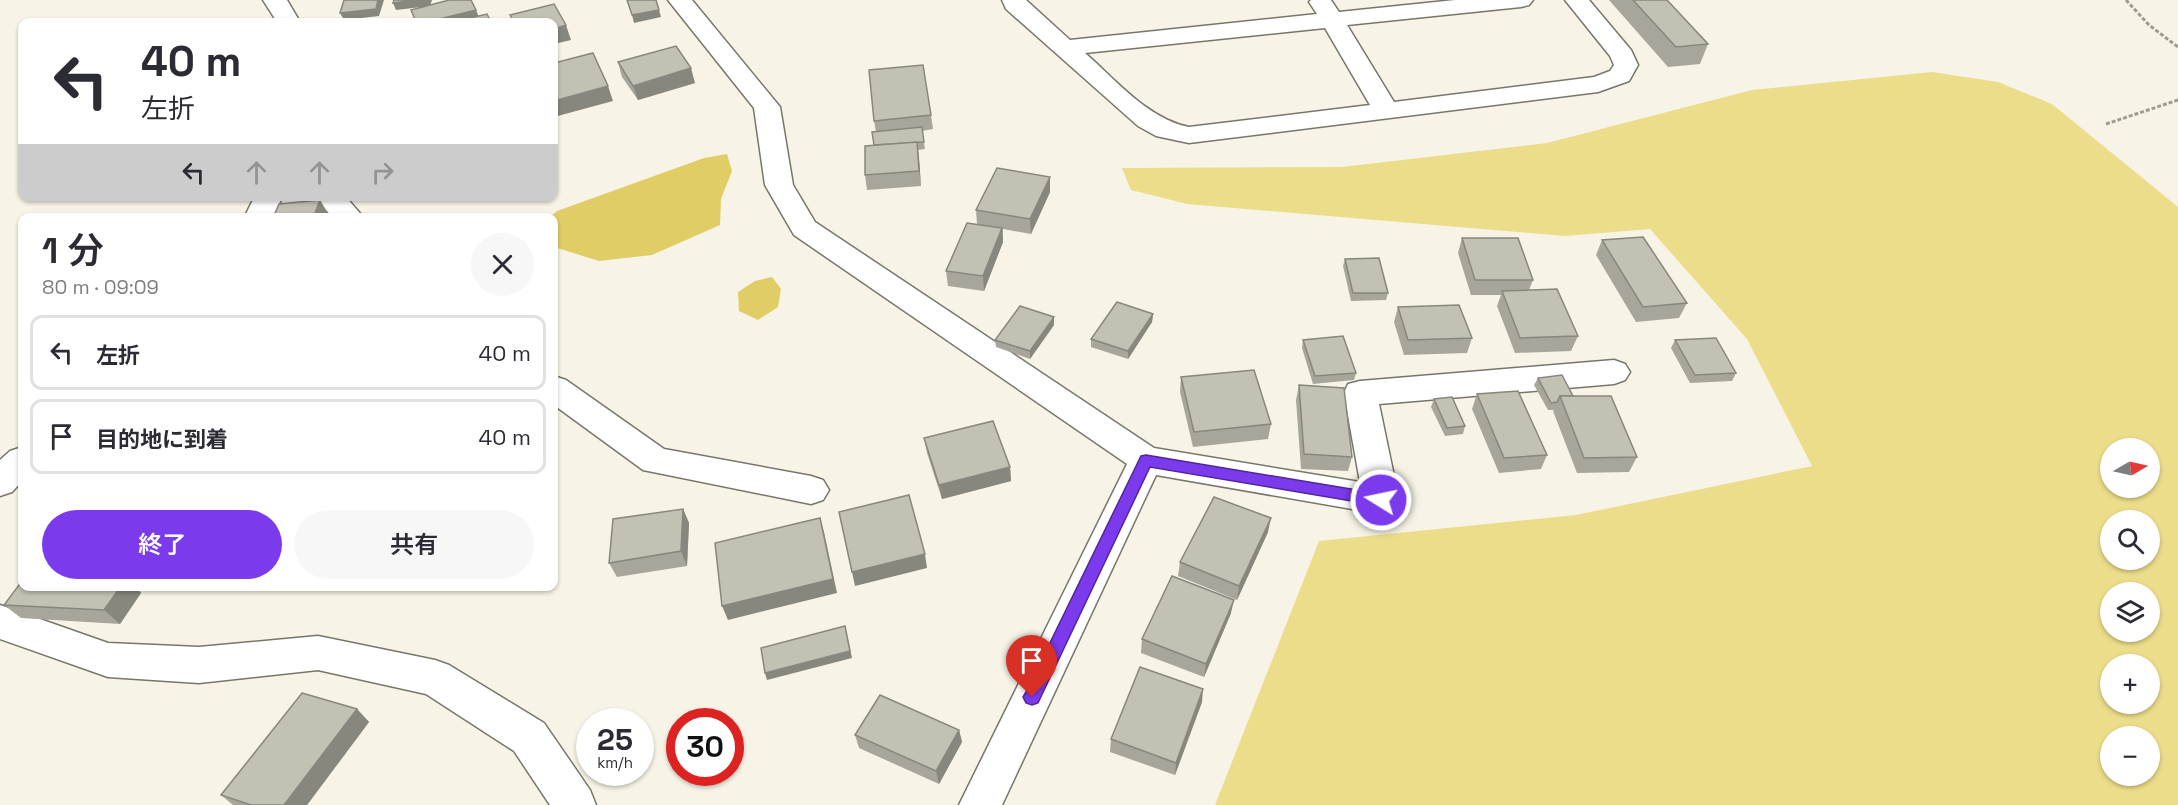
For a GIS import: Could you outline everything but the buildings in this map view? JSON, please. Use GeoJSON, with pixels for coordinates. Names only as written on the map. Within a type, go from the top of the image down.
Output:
{"type":"FeatureCollection","features":[{"type":"Feature","properties":{"kind":"street"},"geometry":{"type":"LineString","coordinates":[[275,0],[286,18]]}},
{"type":"Feature","properties":{"kind":"street"},"geometry":{"type":"LineString","coordinates":[[680,0],[767,107],[778,185],[804,228],[1146,460],[1381,500],[1360,393],[1614,372]]}},
{"type":"Feature","properties":{"kind":"street"},"geometry":{"type":"LineString","coordinates":[[1014,0],[1014,3],[1147,120],[1165,130],[1189,135],[1598,84],[1620,76],[1626,65],[1622,55],[1577,0]]}},
{"type":"Feature","properties":{"kind":"street"},"geometry":{"type":"LineString","coordinates":[[1065,48],[1326,10],[1521,0]]}},
{"type":"Feature","properties":{"kind":"street"},"geometry":{"type":"LineString","coordinates":[[1326,10],[1387,111]]}},
{"type":"Feature","properties":{"kind":"street"},"geometry":{"type":"LineString","coordinates":[[333,201],[345,213]]}},
{"type":"Feature","properties":{"kind":"street"},"geometry":{"type":"LineString","coordinates":[[558,391],[654,461],[811,490]]}},
{"type":"Feature","properties":{"kind":"street"},"geometry":{"type":"LineString","coordinates":[[980,805],[1146,460]]}},
{"type":"Feature","properties":{"kind":"street"},"geometry":{"type":"LineString","coordinates":[[0,482],[18,464]]}},
{"type":"Feature","properties":{"kind":"street"},"geometry":{"type":"LineString","coordinates":[[0,622],[108,660],[199,665],[318,652],[435,678],[530,737],[575,805]]}},
{"type":"Feature","properties":{"kind":"path"},"geometry":{"type":"LineString","coordinates":[[2126,0],[2149,25],[2178,47]]}},
{"type":"Feature","properties":{"kind":"path"},"geometry":{"type":"LineString","coordinates":[[2106,124],[2178,100]]}},
{"type":"Feature","properties":{"kind":"shaded area"},"geometry":{"type":"Polygon","coordinates":[[[1932,72],[1998,82],[2052,104],[2178,207],[2178,805],[1215,805],[1319,541],[1576,515],[1812,466],[1747,339],[1650,229],[1565,236],[1187,204],[1131,190],[1122,168],[1342,167],[1547,143],[1752,90],[1932,72]]]}},
{"type":"Feature","properties":{"kind":"shaded area"},"geometry":{"type":"Polygon","coordinates":[[[727,154],[732,171],[721,199],[720,225],[652,255],[599,261],[558,248],[558,213],[555,213],[557,211],[704,158],[727,154]]]}},
{"type":"Feature","properties":{"kind":"shaded area"},"geometry":{"type":"Polygon","coordinates":[[[772,277],[781,289],[778,307],[758,320],[739,311],[738,292],[755,281],[772,277]]]}},
{"type":"Feature","properties":{"kind":"route"},"geometry":{"type":"LineString","coordinates":[[1032,697],[1146,460],[1381,500]]}}]}
